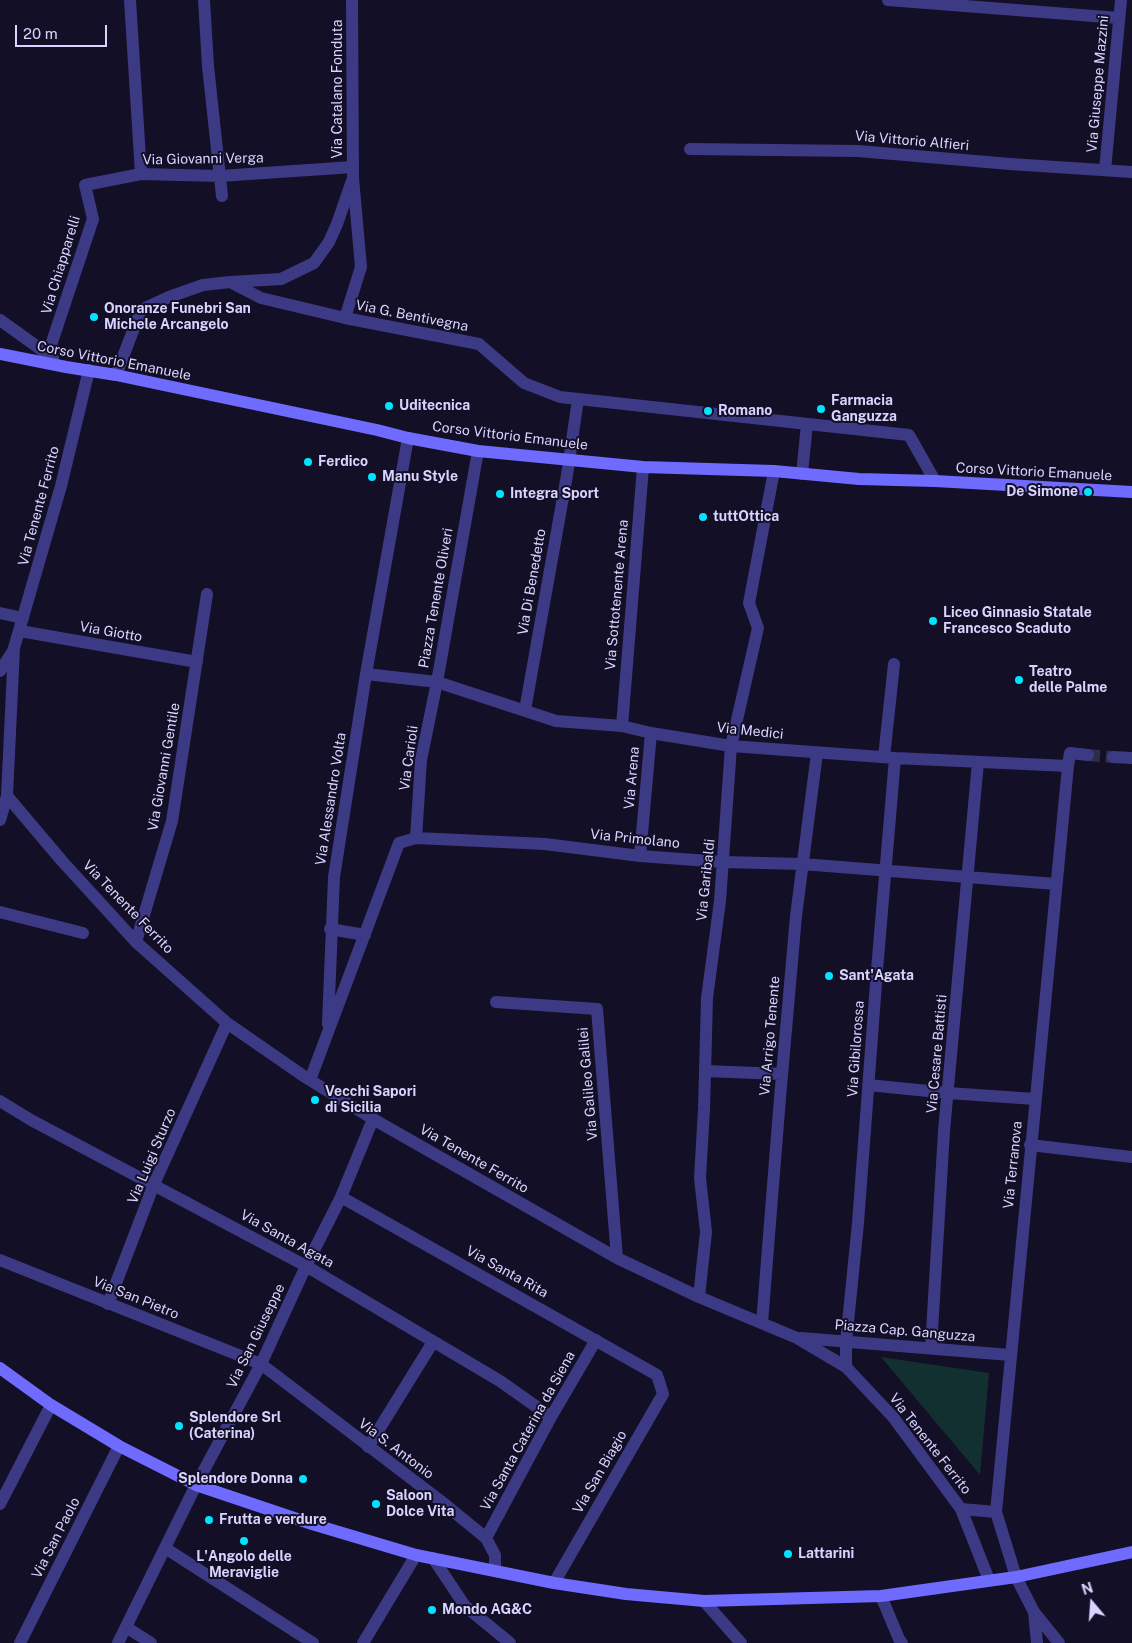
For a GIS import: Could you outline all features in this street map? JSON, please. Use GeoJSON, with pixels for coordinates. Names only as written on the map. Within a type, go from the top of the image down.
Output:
{"type":"FeatureCollection","features":[{"type":"Feature","properties":{"kind":"main road","name":"Corso Vittorio Emanuele"},"geometry":{"type":"LineString","coordinates":[[0,354],[116,375],[408,438],[478,450],[643,467],[774,471],[859,479],[935,481],[1132,492]]}},
{"type":"Feature","properties":{"kind":"main road"},"geometry":{"type":"LineString","coordinates":[[0,1368],[51,1405],[119,1446],[196,1485],[312,1524],[416,1555],[554,1583],[626,1594],[704,1601],[880,1596],[1016,1576],[1132,1552]]}},
{"type":"Feature","properties":{"kind":"street"},"geometry":{"type":"LineString","coordinates":[[130,0],[141,174]]}},
{"type":"Feature","properties":{"kind":"street"},"geometry":{"type":"LineString","coordinates":[[204,0],[208,66],[222,196]]}},
{"type":"Feature","properties":{"kind":"street","name":"Via Catalano Fonduta"},"geometry":{"type":"LineString","coordinates":[[345,318],[361,267],[353,172],[352,0]]}},
{"type":"Feature","properties":{"kind":"street"},"geometry":{"type":"LineString","coordinates":[[888,0],[1119,18]]}},
{"type":"Feature","properties":{"kind":"street","name":"Via Giuseppe Mazzini"},"geometry":{"type":"LineString","coordinates":[[1105,170],[1121,0]]}},
{"type":"Feature","properties":{"kind":"street","name":"Via Vittorio Alfieri"},"geometry":{"type":"LineString","coordinates":[[690,149],[858,151],[1132,172]]}},
{"type":"Feature","properties":{"kind":"street","name":"Via Giovanni Verga"},"geometry":{"type":"LineString","coordinates":[[85,185],[141,174],[220,176],[353,172]]}},
{"type":"Feature","properties":{"kind":"street","name":"Via Catalano Fonduta"},"geometry":{"type":"LineString","coordinates":[[116,375],[141,310],[169,297],[203,286],[281,278],[314,263],[329,242],[337,224],[353,172]]}},
{"type":"Feature","properties":{"kind":"street","name":"Via Chiapparelli"},"geometry":{"type":"LineString","coordinates":[[48,354],[93,219],[85,185]]}},
{"type":"Feature","properties":{"kind":"street","name":"Via G. Bentivegna"},"geometry":{"type":"LineString","coordinates":[[230,282],[261,298],[345,318],[479,344],[524,383],[560,397],[578,399]]}},
{"type":"Feature","properties":{"kind":"street"},"geometry":{"type":"LineString","coordinates":[[0,320],[66,367]]}},
{"type":"Feature","properties":{"kind":"street","name":"Via Tenente Ferrito"},"geometry":{"type":"LineString","coordinates":[[0,671],[14,648],[20,631],[61,486],[89,370]]}},
{"type":"Feature","properties":{"kind":"street"},"geometry":{"type":"LineString","coordinates":[[578,399],[909,435],[935,481]]}},
{"type":"Feature","properties":{"kind":"street","name":"Via Di Benedetto"},"geometry":{"type":"LineString","coordinates":[[525,710],[578,399]]}},
{"type":"Feature","properties":{"kind":"street"},"geometry":{"type":"LineString","coordinates":[[802,474],[807,424]]}},
{"type":"Feature","properties":{"kind":"street"},"geometry":{"type":"LineString","coordinates":[[366,674],[408,438]]}},
{"type":"Feature","properties":{"kind":"street","name":"Piazza Tenente Oliveri"},"geometry":{"type":"LineString","coordinates":[[366,674],[437,682],[478,450]]}},
{"type":"Feature","properties":{"kind":"street","name":"Via Sottotenente Arena"},"geometry":{"type":"LineString","coordinates":[[622,726],[643,467]]}},
{"type":"Feature","properties":{"kind":"street","name":"Via Garibaldi"},"geometry":{"type":"LineString","coordinates":[[699,1297],[706,1232],[700,1178],[707,998],[723,862],[731,746],[758,628],[749,603],[774,471]]}},
{"type":"Feature","properties":{"kind":"street","name":"Via Giovanni Gentile"},"geometry":{"type":"LineString","coordinates":[[136,942],[172,821],[208,594]]}},
{"type":"Feature","properties":{"kind":"street"},"geometry":{"type":"LineString","coordinates":[[0,613],[23,618]]}},
{"type":"Feature","properties":{"kind":"street","name":"Via Giotto"},"geometry":{"type":"LineString","coordinates":[[20,631],[197,662]]}},
{"type":"Feature","properties":{"kind":"street","name":"Via Tenente Ferrito"},"geometry":{"type":"LineString","coordinates":[[14,648],[7,796],[62,861],[136,942],[227,1022],[310,1080],[373,1119],[617,1258],[699,1297],[797,1338],[846,1367],[893,1417],[961,1509],[989,1580]]}},
{"type":"Feature","properties":{"kind":"street","name":"Via Gibilorossa"},"geometry":{"type":"LineString","coordinates":[[846,1367],[846,1342],[858,1223],[886,870],[894,664]]}},
{"type":"Feature","properties":{"kind":"street","name":"Via Alessandro Volta"},"geometry":{"type":"LineString","coordinates":[[327,1035],[330,929],[334,877],[366,674]]}},
{"type":"Feature","properties":{"kind":"street","name":"Via Medici"},"geometry":{"type":"LineString","coordinates":[[437,682],[556,721],[622,726],[651,733],[731,746],[890,758],[978,762],[1069,759],[1088,755]]}},
{"type":"Feature","properties":{"kind":"street","name":"Via Carioli"},"geometry":{"type":"LineString","coordinates":[[416,838],[421,760],[437,682]]}},
{"type":"Feature","properties":{"kind":"street","name":"Via Arena"},"geometry":{"type":"LineString","coordinates":[[640,856],[651,733]]}},
{"type":"Feature","properties":{"kind":"street","name":"Via Arrigo Tenente"},"geometry":{"type":"LineString","coordinates":[[762,1323],[782,1074],[802,864],[817,753]]}},
{"type":"Feature","properties":{"kind":"street"},"geometry":{"type":"LineString","coordinates":[[1112,756],[1132,758]]}},
{"type":"Feature","properties":{"kind":"street","name":"Via Terranova"},"geometry":{"type":"LineString","coordinates":[[1034,1612],[1016,1576],[996,1512],[1069,759]]}},
{"type":"Feature","properties":{"kind":"street","name":"Via Cesare Battisti"},"geometry":{"type":"LineString","coordinates":[[931,1348],[948,1093],[966,877],[978,762]]}},
{"type":"Feature","properties":{"kind":"street"},"geometry":{"type":"LineString","coordinates":[[0,820],[7,796]]}},
{"type":"Feature","properties":{"kind":"street"},"geometry":{"type":"LineString","coordinates":[[310,1080],[399,843],[416,838]]}},
{"type":"Feature","properties":{"kind":"street","name":"Via Primolano"},"geometry":{"type":"LineString","coordinates":[[416,838],[545,844],[640,856],[723,862],[802,864],[1056,884]]}},
{"type":"Feature","properties":{"kind":"street"},"geometry":{"type":"LineString","coordinates":[[0,912],[83,934]]}},
{"type":"Feature","properties":{"kind":"street"},"geometry":{"type":"LineString","coordinates":[[330,929],[365,935]]}},
{"type":"Feature","properties":{"kind":"street","name":"Via Galileo Galilei"},"geometry":{"type":"LineString","coordinates":[[496,1002],[597,1009],[617,1258]]}},
{"type":"Feature","properties":{"kind":"street","name":"Via Luigi Sturzo"},"geometry":{"type":"LineString","coordinates":[[108,1304],[154,1184],[227,1022]]}},
{"type":"Feature","properties":{"kind":"street"},"geometry":{"type":"LineString","coordinates":[[705,1071],[782,1074]]}},
{"type":"Feature","properties":{"kind":"street"},"geometry":{"type":"LineString","coordinates":[[868,1085],[1035,1099]]}},
{"type":"Feature","properties":{"kind":"street","name":"Via Santa Agata"},"geometry":{"type":"LineString","coordinates":[[0,1101],[31,1120],[306,1266],[500,1381],[551,1417]]}},
{"type":"Feature","properties":{"kind":"street","name":"Via San Giuseppe"},"geometry":{"type":"LineString","coordinates":[[118,1643],[196,1485],[261,1364],[306,1266],[341,1197],[373,1119]]}},
{"type":"Feature","properties":{"kind":"street"},"geometry":{"type":"LineString","coordinates":[[1030,1146],[1132,1157]]}},
{"type":"Feature","properties":{"kind":"street","name":"Via Santa Rita"},"geometry":{"type":"LineString","coordinates":[[341,1197],[657,1375]]}},
{"type":"Feature","properties":{"kind":"street","name":"Via San Pietro"},"geometry":{"type":"LineString","coordinates":[[0,1260],[261,1364]]}},
{"type":"Feature","properties":{"kind":"street","name":"Piazza Cap. Ganguzza"},"geometry":{"type":"LineString","coordinates":[[797,1338],[1010,1355]]}},
{"type":"Feature","properties":{"kind":"street","name":"Via Santa Caterina da Siena"},"geometry":{"type":"LineString","coordinates":[[486,1538],[551,1417],[596,1340]]}},
{"type":"Feature","properties":{"kind":"street"},"geometry":{"type":"LineString","coordinates":[[368,1447],[433,1342]]}},
{"type":"Feature","properties":{"kind":"street","name":"Via S. Antonio"},"geometry":{"type":"LineString","coordinates":[[261,1364],[442,1502],[486,1538],[495,1555],[495,1570]]}},
{"type":"Feature","properties":{"kind":"street","name":"Via San Biagio"},"geometry":{"type":"LineString","coordinates":[[554,1583],[663,1394],[657,1375]]}},
{"type":"Feature","properties":{"kind":"street"},"geometry":{"type":"LineString","coordinates":[[0,1504],[51,1405]]}},
{"type":"Feature","properties":{"kind":"street","name":"Via San Paolo"},"geometry":{"type":"LineString","coordinates":[[20,1643],[119,1446]]}},
{"type":"Feature","properties":{"kind":"street"},"geometry":{"type":"LineString","coordinates":[[961,1509],[996,1512]]}},
{"type":"Feature","properties":{"kind":"street"},"geometry":{"type":"LineString","coordinates":[[165,1548],[313,1643]]}},
{"type":"Feature","properties":{"kind":"street"},"geometry":{"type":"LineString","coordinates":[[363,1643],[416,1555]]}},
{"type":"Feature","properties":{"kind":"street"},"geometry":{"type":"LineString","coordinates":[[432,1558],[465,1606],[510,1643]]}},
{"type":"Feature","properties":{"kind":"street"},"geometry":{"type":"LineString","coordinates":[[880,1596],[898,1638],[902,1643]]}},
{"type":"Feature","properties":{"kind":"street"},"geometry":{"type":"LineString","coordinates":[[704,1601],[741,1643]]}},
{"type":"Feature","properties":{"kind":"street"},"geometry":{"type":"LineString","coordinates":[[1034,1612],[1037,1643]]}},
{"type":"Feature","properties":{"kind":"street"},"geometry":{"type":"LineString","coordinates":[[1034,1612],[1059,1643]]}},
{"type":"Feature","properties":{"kind":"street"},"geometry":{"type":"LineString","coordinates":[[126,1627],[151,1643]]}},
{"type":"Feature","properties":{"kind":"green space"},"geometry":{"type":"Polygon","coordinates":[[[881,1357],[989,1373],[980,1475],[881,1357]]]}},
{"type":"Feature","properties":{"kind":"tunnel"},"geometry":{"type":"LineString","coordinates":[[1088,755],[1113,757]]}},
{"type":"Feature","properties":{"kind":"place","name":"Onoranze Funebri San Michele Arcangelo"},"geometry":{"type":"Point","coordinates":[94,317]}},
{"type":"Feature","properties":{"kind":"place","name":"Uditecnica"},"geometry":{"type":"Point","coordinates":[389,406]}},
{"type":"Feature","properties":{"kind":"place","name":"Farmacia Ganguzza"},"geometry":{"type":"Point","coordinates":[821,409]}},
{"type":"Feature","properties":{"kind":"place","name":"Romano"},"geometry":{"type":"Point","coordinates":[708,411]}},
{"type":"Feature","properties":{"kind":"place","name":"Ferdico"},"geometry":{"type":"Point","coordinates":[308,462]}},
{"type":"Feature","properties":{"kind":"place","name":"Manu Style"},"geometry":{"type":"Point","coordinates":[372,477]}},
{"type":"Feature","properties":{"kind":"place","name":"De Simone"},"geometry":{"type":"Point","coordinates":[1088,492]}},
{"type":"Feature","properties":{"kind":"place","name":"Integra Sport"},"geometry":{"type":"Point","coordinates":[500,494]}},
{"type":"Feature","properties":{"kind":"place","name":"tuttOttica"},"geometry":{"type":"Point","coordinates":[703,517]}},
{"type":"Feature","properties":{"kind":"place","name":"Liceo Ginnasio Statale Francesco Scaduto"},"geometry":{"type":"Point","coordinates":[933,621]}},
{"type":"Feature","properties":{"kind":"place","name":"Teatro delle Palme"},"geometry":{"type":"Point","coordinates":[1019,680]}},
{"type":"Feature","properties":{"kind":"place","name":"Sant'Agata"},"geometry":{"type":"Point","coordinates":[829,976]}},
{"type":"Feature","properties":{"kind":"place","name":"Vecchi Sapori di Sicilia"},"geometry":{"type":"Point","coordinates":[315,1100]}},
{"type":"Feature","properties":{"kind":"place","name":"Splendore Srl (Caterina)"},"geometry":{"type":"Point","coordinates":[179,1426]}},
{"type":"Feature","properties":{"kind":"place","name":"Splendore Donna"},"geometry":{"type":"Point","coordinates":[303,1479]}},
{"type":"Feature","properties":{"kind":"place","name":"Saloon Dolce Vita"},"geometry":{"type":"Point","coordinates":[376,1504]}},
{"type":"Feature","properties":{"kind":"place","name":"Frutta e verdure"},"geometry":{"type":"Point","coordinates":[209,1520]}},
{"type":"Feature","properties":{"kind":"place","name":"L'Angolo delle Meraviglie"},"geometry":{"type":"Point","coordinates":[244,1541]}},
{"type":"Feature","properties":{"kind":"place","name":"Lattarini"},"geometry":{"type":"Point","coordinates":[788,1554]}},
{"type":"Feature","properties":{"kind":"place","name":"Mondo AG&C"},"geometry":{"type":"Point","coordinates":[432,1610]}}]}
